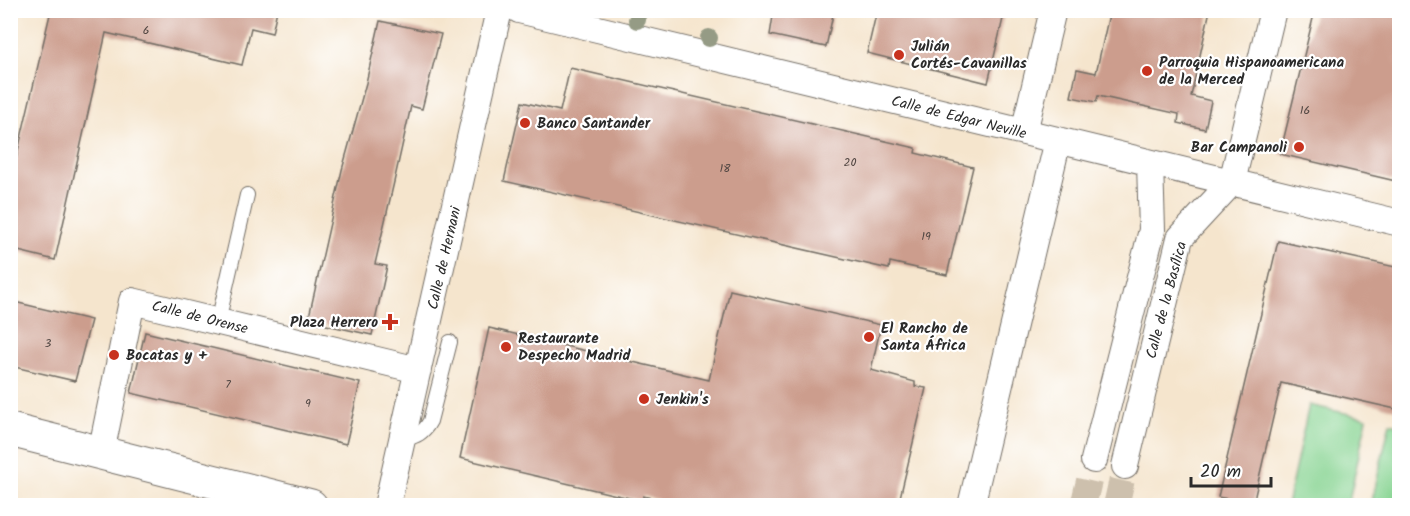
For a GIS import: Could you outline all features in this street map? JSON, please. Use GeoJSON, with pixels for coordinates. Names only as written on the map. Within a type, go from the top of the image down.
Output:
{"type":"FeatureCollection","features":[{"type":"Feature","properties":{"kind":"street","name":"Calle de Hernani"},"geometry":{"type":"LineString","coordinates":[[387,506],[500,10]]}},
{"type":"Feature","properties":{"kind":"street","name":"Calle de Edgar Neville"},"geometry":{"type":"LineString","coordinates":[[519,10],[1400,223]]}},
{"type":"Feature","properties":{"kind":"street"},"geometry":{"type":"LineString","coordinates":[[1024,132],[1053,10]]}},
{"type":"Feature","properties":{"kind":"street","name":"Calle de la Basílica"},"geometry":{"type":"LineString","coordinates":[[1125,466],[1180,238],[1232,182],[1273,10]]}},
{"type":"Feature","properties":{"kind":"street"},"geometry":{"type":"LineString","coordinates":[[970,506],[1058,140]]}},
{"type":"Feature","properties":{"kind":"street","name":"Calle de la Basílica"},"geometry":{"type":"LineString","coordinates":[[1094,459],[1152,230],[1150,163]]}},
{"type":"Feature","properties":{"kind":"street","name":"Calle de Orense"},"geometry":{"type":"LineString","coordinates":[[101,453],[132,301],[418,370]]}},
{"type":"Feature","properties":{"kind":"street"},"geometry":{"type":"LineString","coordinates":[[10,430],[311,506]]}},
{"type":"Feature","properties":{"kind":"lane"},"geometry":{"type":"LineString","coordinates":[[218,322],[247,195]]}},
{"type":"Feature","properties":{"kind":"lane"},"geometry":{"type":"LineString","coordinates":[[403,440],[417,436],[425,430],[430,421],[450,342]]}},
{"type":"Feature","properties":{"kind":"green space"},"geometry":{"type":"Polygon","coordinates":[[[1309,405],[1367,418],[1348,505],[1287,505],[1309,405]]]}},
{"type":"Feature","properties":{"kind":"green space"},"geometry":{"type":"Polygon","coordinates":[[[1390,423],[1399,425],[1399,505],[1371,505],[1390,423]]]}},
{"type":"Feature","properties":{"kind":"building"},"geometry":{"type":"Polygon","coordinates":[[[51,10],[277,10],[272,33],[251,28],[242,65],[106,33],[55,260],[10,249],[10,185],[51,10]]]}},
{"type":"Feature","properties":{"kind":"building"},"geometry":{"type":"Polygon","coordinates":[[[774,10],[834,10],[826,47],[770,35],[774,10]]]}},
{"type":"Feature","properties":{"kind":"building"},"geometry":{"type":"Polygon","coordinates":[[[877,10],[1005,10],[988,83],[867,53],[877,10]]]}},
{"type":"Feature","properties":{"kind":"building","name":"Parroquia Hispanoamericana de la Merced"},"geometry":{"type":"Polygon","coordinates":[[[1110,10],[1210,10],[1191,96],[1211,101],[1205,129],[1178,123],[1179,114],[1098,96],[1096,102],[1071,97],[1077,69],[1096,73],[1110,10]]]}},
{"type":"Feature","properties":{"kind":"building"},"geometry":{"type":"Polygon","coordinates":[[[1315,10],[1400,10],[1400,182],[1280,154],[1315,10]]]}},
{"type":"Feature","properties":{"kind":"building"},"geometry":{"type":"Polygon","coordinates":[[[380,21],[441,34],[422,109],[411,106],[375,264],[387,266],[372,335],[308,321],[342,170],[380,21]]]}},
{"type":"Feature","properties":{"kind":"building"},"geometry":{"type":"Polygon","coordinates":[[[570,68],[916,148],[915,153],[973,167],[947,275],[890,262],[889,269],[504,181],[522,102],[560,111],[570,68]]]}},
{"type":"Feature","properties":{"kind":"building"},"geometry":{"type":"Polygon","coordinates":[[[1278,241],[1400,268],[1400,410],[1281,383],[1253,504],[1218,497],[1278,241]]]}},
{"type":"Feature","properties":{"kind":"building"},"geometry":{"type":"Polygon","coordinates":[[[730,290],[881,325],[871,370],[915,382],[915,386],[926,388],[898,506],[683,506],[643,496],[642,501],[460,458],[489,328],[709,380],[730,290]]]}},
{"type":"Feature","properties":{"kind":"building"},"geometry":{"type":"Polygon","coordinates":[[[10,301],[91,320],[75,381],[10,366],[10,301]]]}},
{"type":"Feature","properties":{"kind":"building"},"geometry":{"type":"Polygon","coordinates":[[[145,332],[360,383],[346,444],[131,393],[145,332]]]}},
{"type":"Feature","properties":{"kind":"tunnel"},"geometry":{"type":"LineString","coordinates":[[1083,506],[1094,460]]}},
{"type":"Feature","properties":{"kind":"tunnel"},"geometry":{"type":"LineString","coordinates":[[1116,506],[1125,466]]}},
{"type":"Feature","properties":{"kind":"place","name":"Julián Cortés-Cavanillas"},"geometry":{"type":"Point","coordinates":[899,55]}},
{"type":"Feature","properties":{"kind":"place","name":"Parroquia Hispanoamericana de la Merced"},"geometry":{"type":"Point","coordinates":[1147,71]}},
{"type":"Feature","properties":{"kind":"place","name":"Banco Santander"},"geometry":{"type":"Point","coordinates":[525,123]}},
{"type":"Feature","properties":{"kind":"place","name":"Bar Campanoli"},"geometry":{"type":"Point","coordinates":[1299,147]}},
{"type":"Feature","properties":{"kind":"place","name":"Plaza Herrero"},"geometry":{"type":"Point","coordinates":[390,322]}},
{"type":"Feature","properties":{"kind":"place","name":"El Rancho de Santa África"},"geometry":{"type":"Point","coordinates":[869,337]}},
{"type":"Feature","properties":{"kind":"place","name":"Restaurante Despecho Madrid"},"geometry":{"type":"Point","coordinates":[506,347]}},
{"type":"Feature","properties":{"kind":"place","name":"Bocatas y +"},"geometry":{"type":"Point","coordinates":[114,355]}},
{"type":"Feature","properties":{"kind":"place","name":"Jenkin's"},"geometry":{"type":"Point","coordinates":[644,399]}}]}
